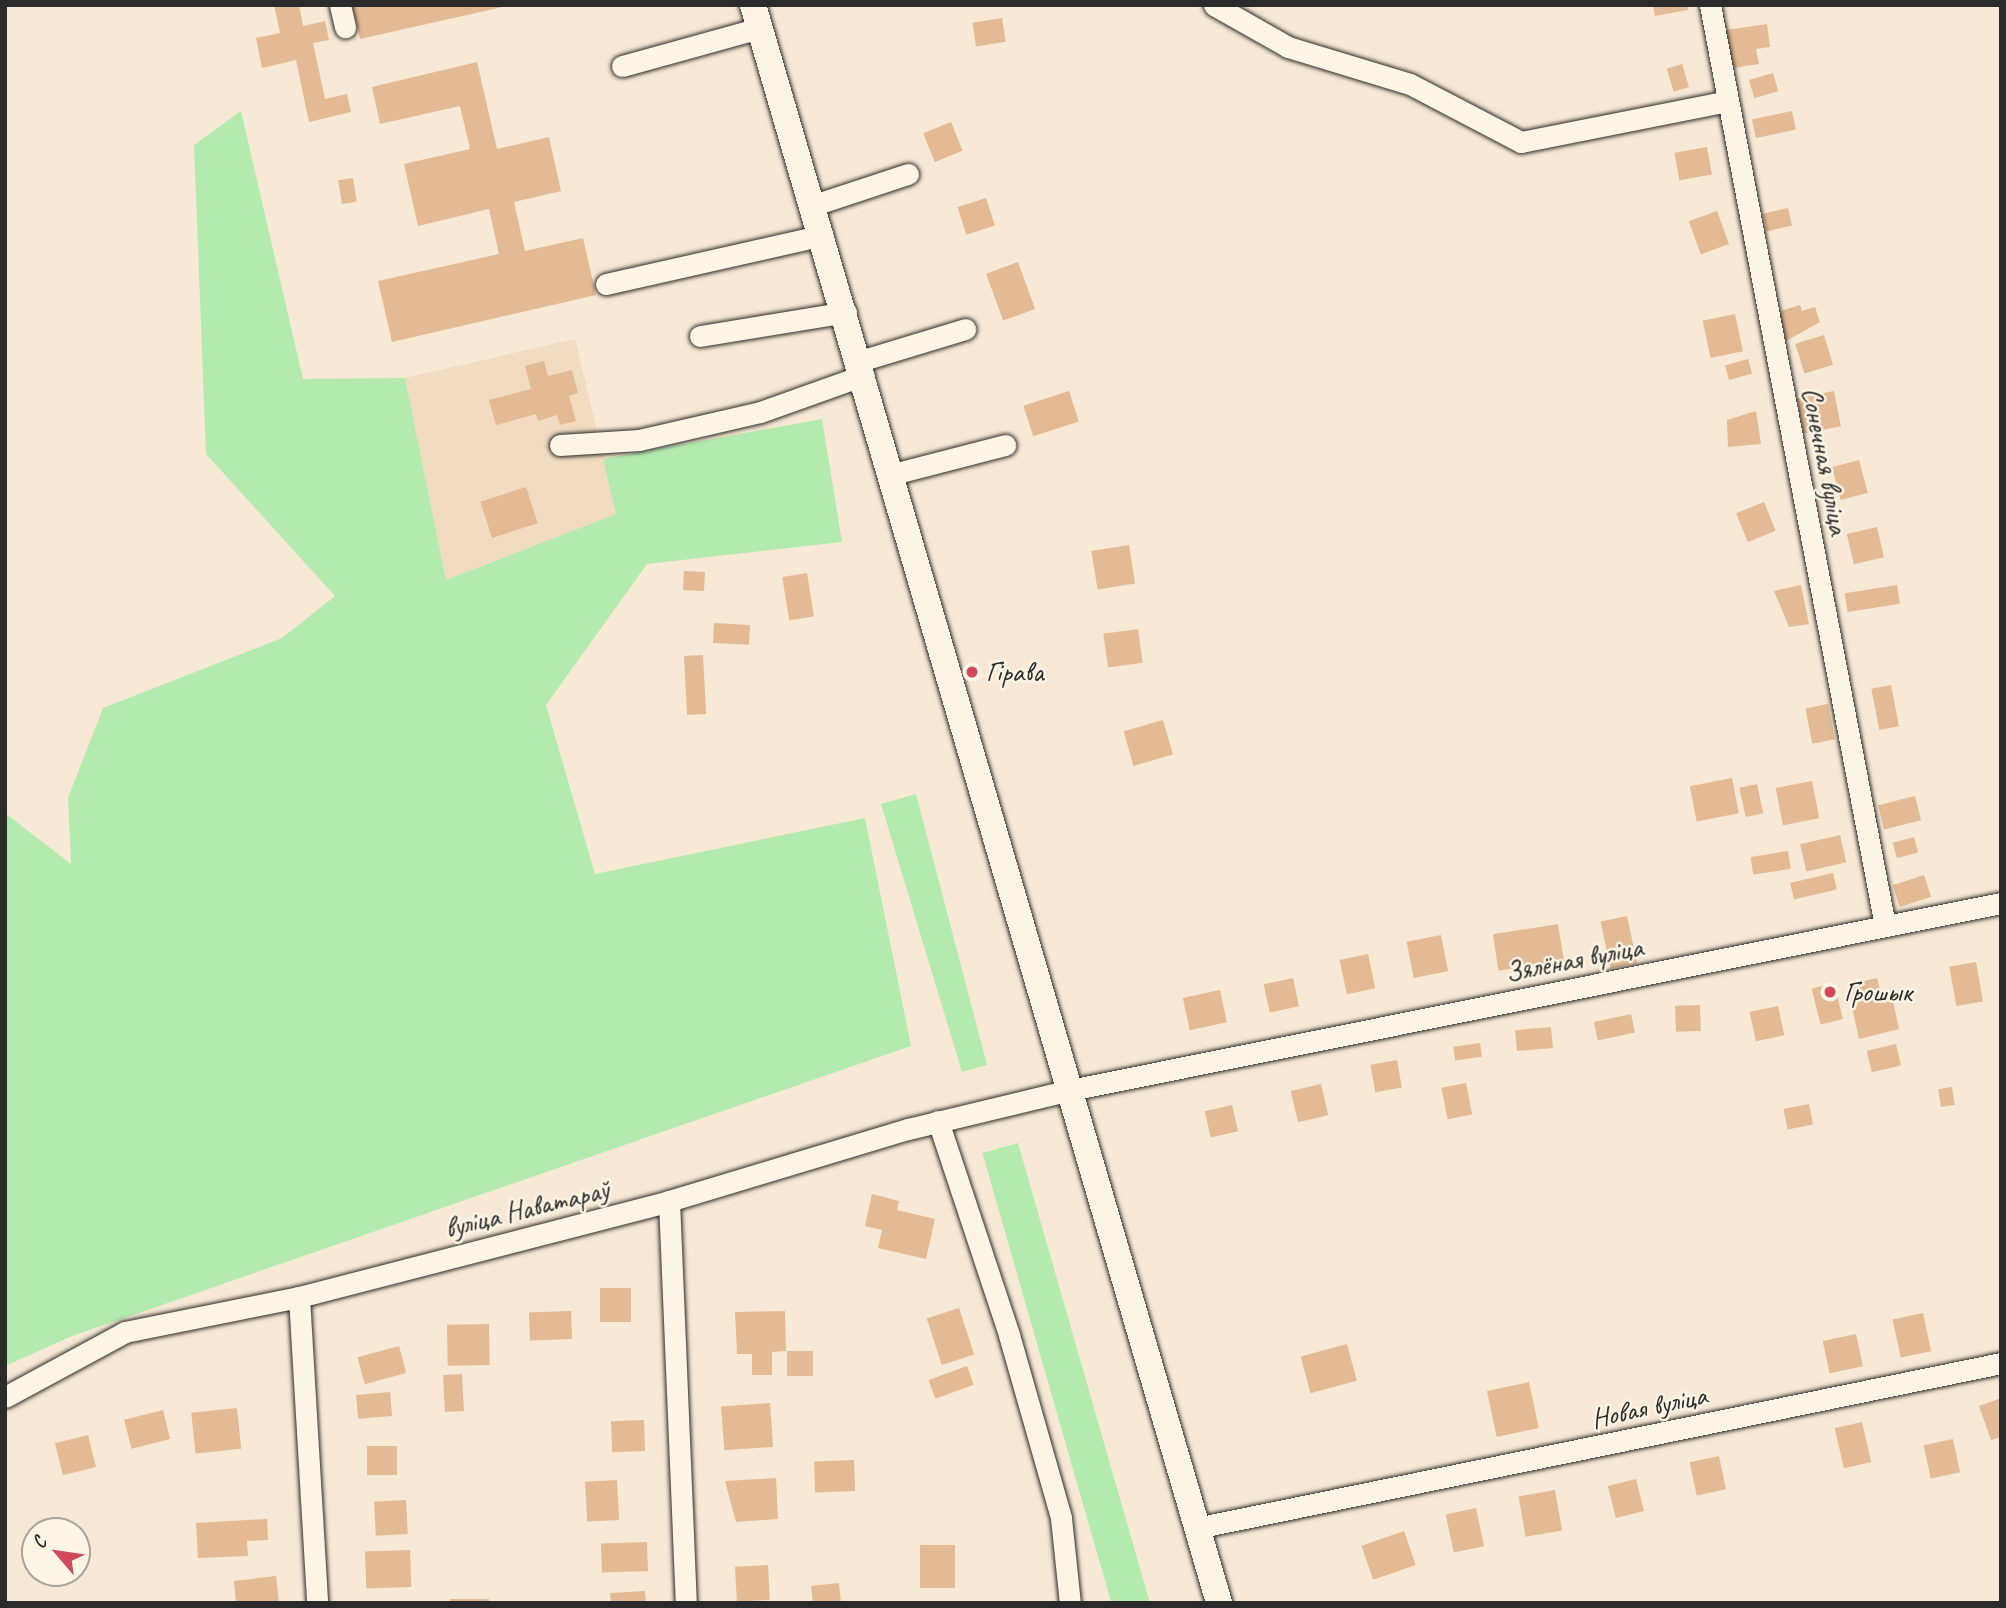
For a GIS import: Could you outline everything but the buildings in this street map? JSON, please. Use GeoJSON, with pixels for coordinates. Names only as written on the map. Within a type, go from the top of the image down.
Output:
{"type":"FeatureCollection","features":[{"type":"Feature","properties":{"kind":"main road"},"geometry":{"type":"LineString","coordinates":[[759,11],[1219,1603]]}},
{"type":"Feature","properties":{"kind":"street"},"geometry":{"type":"LineString","coordinates":[[340,5],[345,27]]}},
{"type":"Feature","properties":{"kind":"street"},"geometry":{"type":"LineString","coordinates":[[1214,5],[1288,47],[1410,84],[1521,142],[1728,101]]}},
{"type":"Feature","properties":{"kind":"street","name":"Сонечная вуліца"},"geometry":{"type":"LineString","coordinates":[[1710,5],[1885,926]]}},
{"type":"Feature","properties":{"kind":"street"},"geometry":{"type":"LineString","coordinates":[[622,66],[759,11]]}},
{"type":"Feature","properties":{"kind":"street"},"geometry":{"type":"LineString","coordinates":[[814,205],[908,174]]}},
{"type":"Feature","properties":{"kind":"street"},"geometry":{"type":"LineString","coordinates":[[606,284],[823,235]]}},
{"type":"Feature","properties":{"kind":"street"},"geometry":{"type":"LineString","coordinates":[[701,336],[846,312]]}},
{"type":"Feature","properties":{"kind":"street"},"geometry":{"type":"LineString","coordinates":[[560,445],[639,440],[706,425],[965,329]]}},
{"type":"Feature","properties":{"kind":"street"},"geometry":{"type":"LineString","coordinates":[[893,474],[1004,445]]}},
{"type":"Feature","properties":{"kind":"street","name":"Зялёная вуліца"},"geometry":{"type":"LineString","coordinates":[[1070,1090],[2001,903]]}},
{"type":"Feature","properties":{"kind":"street","name":"вуліца Наватараў"},"geometry":{"type":"LineString","coordinates":[[5,1396],[125,1332],[299,1297],[669,1201],[938,1121],[1070,1090]]}},
{"type":"Feature","properties":{"kind":"street"},"geometry":{"type":"LineString","coordinates":[[938,1121],[1009,1335],[1061,1518],[1070,1603]]}},
{"type":"Feature","properties":{"kind":"street"},"geometry":{"type":"LineString","coordinates":[[669,1201],[686,1603]]}},
{"type":"Feature","properties":{"kind":"street"},"geometry":{"type":"LineString","coordinates":[[299,1297],[317,1603]]}},
{"type":"Feature","properties":{"kind":"street","name":"Новая вуліца"},"geometry":{"type":"LineString","coordinates":[[1196,1528],[2001,1363]]}},
{"type":"Feature","properties":{"kind":"shaded area"},"geometry":{"type":"Polygon","coordinates":[[[575,339],[617,514],[446,580],[405,378],[575,339]]]}},
{"type":"Feature","properties":{"kind":"green space"},"geometry":{"type":"Polygon","coordinates":[[[241,111],[303,379],[405,378],[446,580],[616,514],[603,459],[822,419],[842,542],[647,564],[546,705],[595,874],[865,818],[911,1046],[72,1336],[5,1366],[5,813],[71,864],[68,798],[103,708],[282,638],[335,596],[206,454],[194,145],[241,111]]]}},
{"type":"Feature","properties":{"kind":"green space"},"geometry":{"type":"Polygon","coordinates":[[[916,794],[987,1065],[962,1072],[881,804],[916,794]]]}},
{"type":"Feature","properties":{"kind":"green space"},"geometry":{"type":"Polygon","coordinates":[[[1018,1143],[1150,1602],[1111,1603],[982,1153],[1018,1143]]]}},
{"type":"Feature","properties":{"kind":"place","name":"Гірава"},"geometry":{"type":"Point","coordinates":[972,672]}},
{"type":"Feature","properties":{"kind":"place","name":"Грошык"},"geometry":{"type":"Point","coordinates":[1830,992]}}]}
